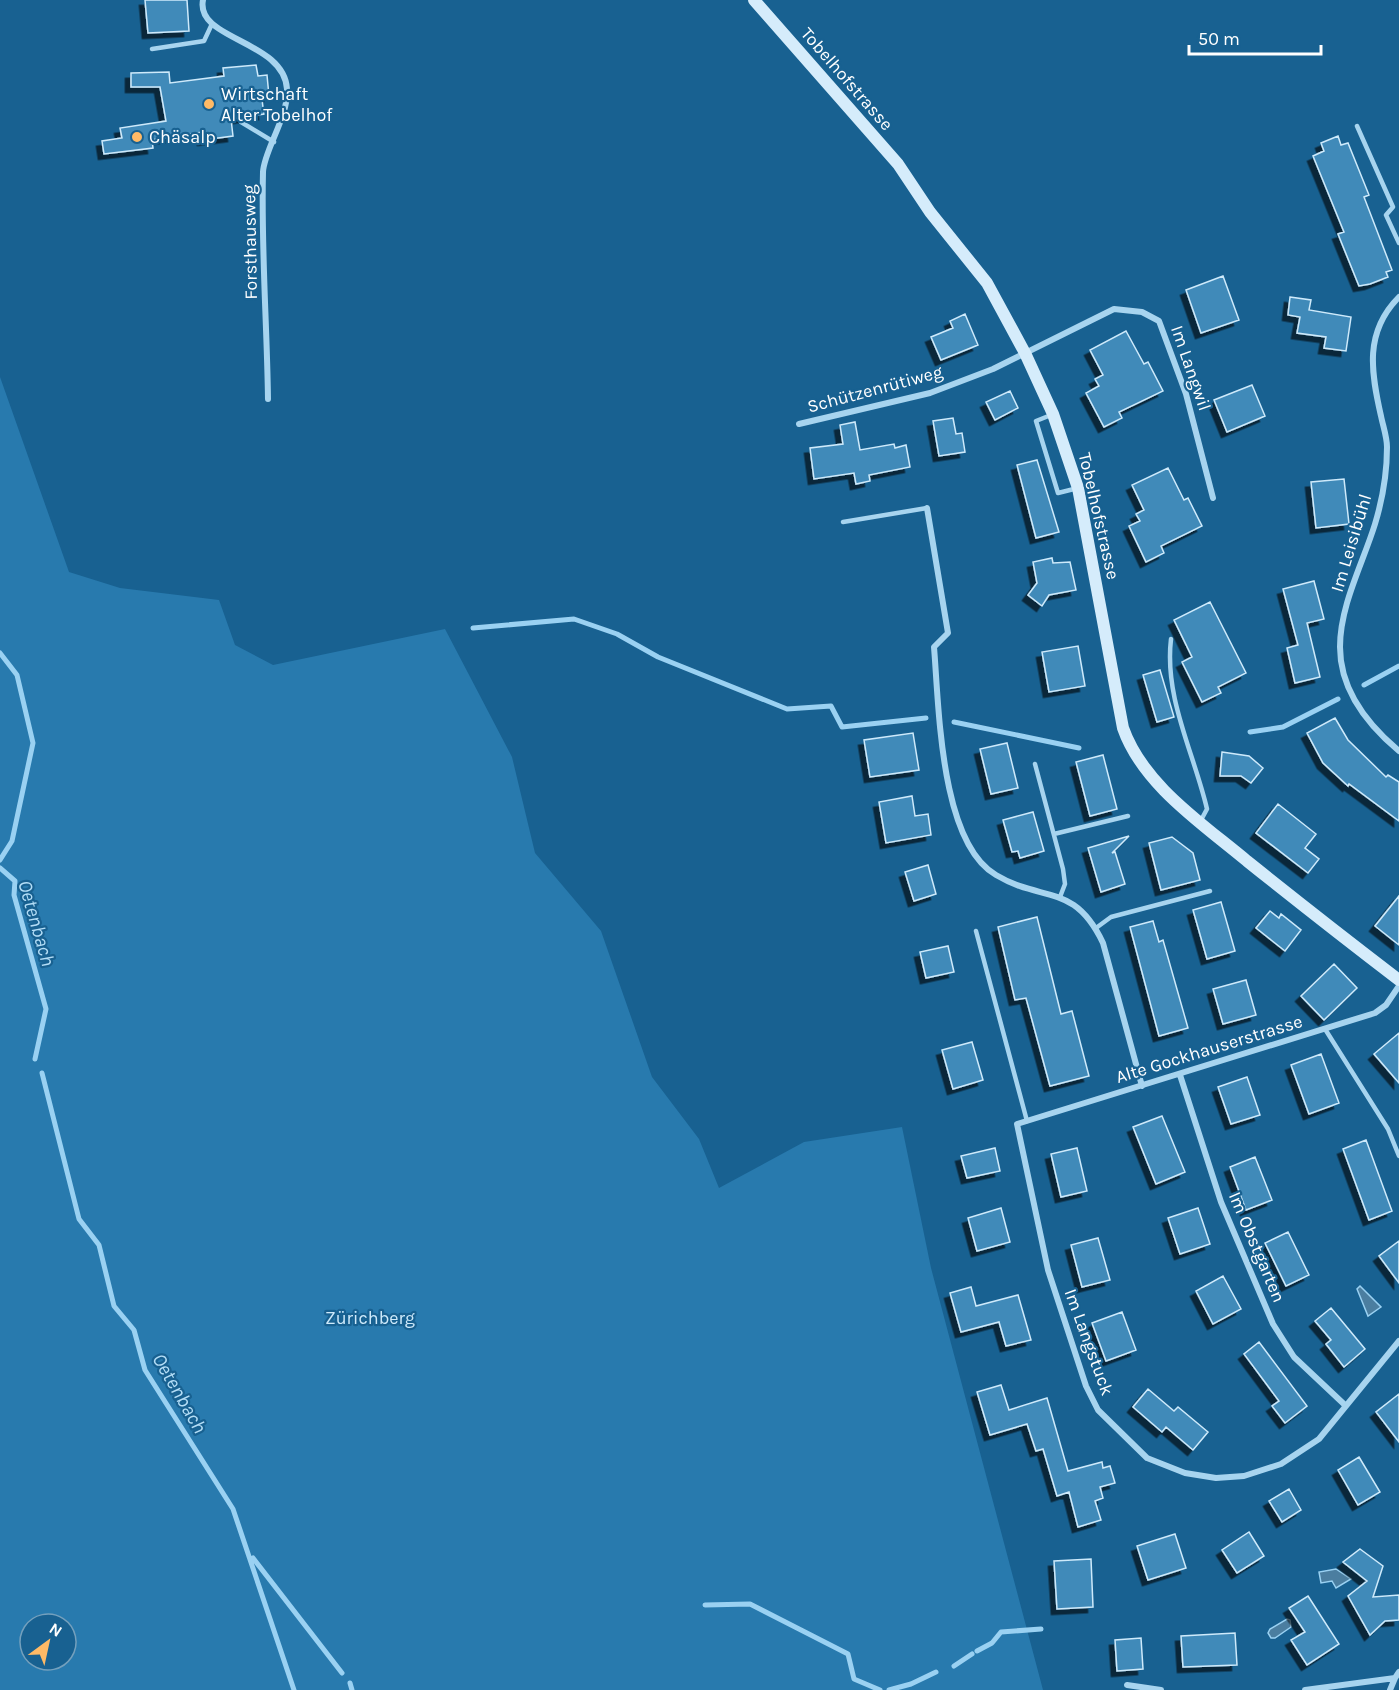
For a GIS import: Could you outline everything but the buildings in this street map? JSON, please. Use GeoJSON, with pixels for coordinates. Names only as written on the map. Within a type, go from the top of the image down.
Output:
{"type":"FeatureCollection","features":[{"type":"Feature","properties":{"kind":"main road","name":"Tobelhofstrasse"},"geometry":{"type":"LineString","coordinates":[[754,0],[898,164],[930,212],[987,283],[1025,353],[1053,414],[1078,488],[1123,728],[1130,745],[1155,779],[1200,822],[1307,910],[1399,980]]}},
{"type":"Feature","properties":{"kind":"street"},"geometry":{"type":"LineString","coordinates":[[203,0],[203,15],[211,26]]}},
{"type":"Feature","properties":{"kind":"street","name":"Forsthausweg"},"geometry":{"type":"LineString","coordinates":[[211,26],[241,39],[269,57],[279,70],[287,88],[274,142],[263,168],[268,399]]}},
{"type":"Feature","properties":{"kind":"street","name":"Im Leisibühl"},"geometry":{"type":"LineString","coordinates":[[1399,297],[1380,321],[1371,347],[1372,380],[1387,446],[1386,457],[1376,522],[1349,602],[1340,647],[1345,675],[1357,706],[1378,733],[1399,751]]}},
{"type":"Feature","properties":{"kind":"street","name":"Im Langwil"},"geometry":{"type":"LineString","coordinates":[[1025,353],[1114,309],[1142,312],[1159,321],[1186,394],[1213,498]]}},
{"type":"Feature","properties":{"kind":"street","name":"Schützenrütiweg"},"geometry":{"type":"LineString","coordinates":[[799,424],[930,393],[1025,353]]}},
{"type":"Feature","properties":{"kind":"street"},"geometry":{"type":"LineString","coordinates":[[927,508],[948,633],[934,647],[943,748],[956,814],[964,840],[977,859],[995,875],[1017,885],[1060,897],[1078,907],[1096,928],[1103,943],[1142,1086]]}},
{"type":"Feature","properties":{"kind":"street","name":"Alte Gockhauserstrasse"},"geometry":{"type":"LineString","coordinates":[[1017,1124],[1375,1013],[1386,1005],[1399,987]]}},
{"type":"Feature","properties":{"kind":"street","name":"Im Obstgarten"},"geometry":{"type":"LineString","coordinates":[[1180,1075],[1221,1202],[1273,1324],[1294,1358],[1346,1406]]}},
{"type":"Feature","properties":{"kind":"street","name":"Im Langstuck"},"geometry":{"type":"LineString","coordinates":[[1017,1124],[1048,1270],[1086,1386],[1098,1410],[1147,1458],[1185,1473],[1216,1478],[1244,1476],[1281,1464],[1319,1439],[1399,1341]]}},
{"type":"Feature","properties":{"kind":"street"},"geometry":{"type":"LineString","coordinates":[[1305,1690],[1397,1675]]}},
{"type":"Feature","properties":{"kind":"street"},"geometry":{"type":"LineString","coordinates":[[1390,1690],[1397,1675]]}},
{"type":"Feature","properties":{"kind":"street"},"geometry":{"type":"LineString","coordinates":[[1127,1685],[1161,1690]]}},
{"type":"Feature","properties":{"kind":"lane"},"geometry":{"type":"LineString","coordinates":[[152,50],[204,40],[211,26]]}},
{"type":"Feature","properties":{"kind":"lane"},"geometry":{"type":"LineString","coordinates":[[241,122],[274,142]]}},
{"type":"Feature","properties":{"kind":"lane"},"geometry":{"type":"LineString","coordinates":[[1357,126],[1393,207],[1386,215],[1399,243]]}},
{"type":"Feature","properties":{"kind":"lane"},"geometry":{"type":"LineString","coordinates":[[1053,414],[1036,421],[1058,493],[1078,488]]}},
{"type":"Feature","properties":{"kind":"lane"},"geometry":{"type":"LineString","coordinates":[[843,522],[927,508]]}},
{"type":"Feature","properties":{"kind":"lane"},"geometry":{"type":"LineString","coordinates":[[1171,639],[1169,655],[1181,729],[1207,809],[1200,822]]}},
{"type":"Feature","properties":{"kind":"lane"},"geometry":{"type":"LineString","coordinates":[[1035,764],[1065,884],[1060,897]]}},
{"type":"Feature","properties":{"kind":"lane"},"geometry":{"type":"LineString","coordinates":[[1054,834],[1128,816]]}},
{"type":"Feature","properties":{"kind":"lane"},"geometry":{"type":"LineString","coordinates":[[1096,928],[1111,917],[1210,891]]}},
{"type":"Feature","properties":{"kind":"lane"},"geometry":{"type":"LineString","coordinates":[[976,932],[1027,1121]]}},
{"type":"Feature","properties":{"kind":"lane"},"geometry":{"type":"LineString","coordinates":[[1325,1029],[1388,1129],[1399,1156]]}},
{"type":"Feature","properties":{"kind":"green space","name":"Zürichberg"},"geometry":{"type":"Polygon","coordinates":[[[0,377],[69,572],[120,588],[219,600],[235,645],[273,665],[445,629],[512,757],[535,853],[601,931],[652,1077],[699,1139],[719,1188],[804,1142],[902,1127],[931,1268],[1043,1690],[0,1690],[0,377]]]}},
{"type":"Feature","properties":{"kind":"shaded area"},"geometry":{"type":"Polygon","coordinates":[[[1360,1286],[1381,1307],[1368,1316],[1357,1289],[1360,1286]]]}},
{"type":"Feature","properties":{"kind":"shaded area"},"geometry":{"type":"Polygon","coordinates":[[[1336,1569],[1351,1579],[1336,1588],[1332,1581],[1321,1583],[1319,1572],[1336,1569]]]}},
{"type":"Feature","properties":{"kind":"shaded area"},"geometry":{"type":"Polygon","coordinates":[[[1287,1619],[1290,1620],[1291,1627],[1275,1638],[1271,1638],[1268,1633],[1270,1629],[1287,1619]]]}},
{"type":"Feature","properties":{"kind":"waterway"},"geometry":{"type":"LineString","coordinates":[[473,628],[574,619],[617,634],[658,657],[787,709],[831,706],[842,727],[926,718]]}},
{"type":"Feature","properties":{"kind":"waterway","name":"Oetenbach"},"geometry":{"type":"LineString","coordinates":[[0,653],[17,675],[33,743],[12,841],[0,860]]}},
{"type":"Feature","properties":{"kind":"waterway"},"geometry":{"type":"LineString","coordinates":[[1364,685],[1399,666]]}},
{"type":"Feature","properties":{"kind":"waterway"},"geometry":{"type":"LineString","coordinates":[[1250,732],[1283,727],[1338,699]]}},
{"type":"Feature","properties":{"kind":"waterway"},"geometry":{"type":"LineString","coordinates":[[954,722],[1079,748]]}},
{"type":"Feature","properties":{"kind":"waterway","name":"Oetenbach"},"geometry":{"type":"LineString","coordinates":[[0,868],[15,881],[14,895],[46,1009],[35,1059]]}},
{"type":"Feature","properties":{"kind":"waterway","name":"Oetenbach"},"geometry":{"type":"LineString","coordinates":[[42,1073],[79,1219],[99,1245],[114,1306],[134,1330],[145,1370],[233,1509],[294,1690]]}},
{"type":"Feature","properties":{"kind":"waterway","name":"Oetenbach"},"geometry":{"type":"LineString","coordinates":[[253,1558],[342,1673]]}},
{"type":"Feature","properties":{"kind":"waterway"},"geometry":{"type":"LineString","coordinates":[[705,1605],[750,1604],[848,1654],[854,1679],[880,1690]]}},
{"type":"Feature","properties":{"kind":"waterway"},"geometry":{"type":"LineString","coordinates":[[977,1651],[992,1643],[1001,1632],[1041,1629]]}},
{"type":"Feature","properties":{"kind":"waterway"},"geometry":{"type":"LineString","coordinates":[[954,1666],[972,1654]]}},
{"type":"Feature","properties":{"kind":"waterway"},"geometry":{"type":"LineString","coordinates":[[889,1690],[911,1684],[936,1672]]}},
{"type":"Feature","properties":{"kind":"waterway","name":"Oetenbach"},"geometry":{"type":"LineString","coordinates":[[350,1683],[352,1690]]}},
{"type":"Feature","properties":{"kind":"place","name":"Wirtschaft Alter Tobelhof"},"geometry":{"type":"Point","coordinates":[209,104]}},
{"type":"Feature","properties":{"kind":"place","name":"Chäsalp"},"geometry":{"type":"Point","coordinates":[137,137]}}]}
